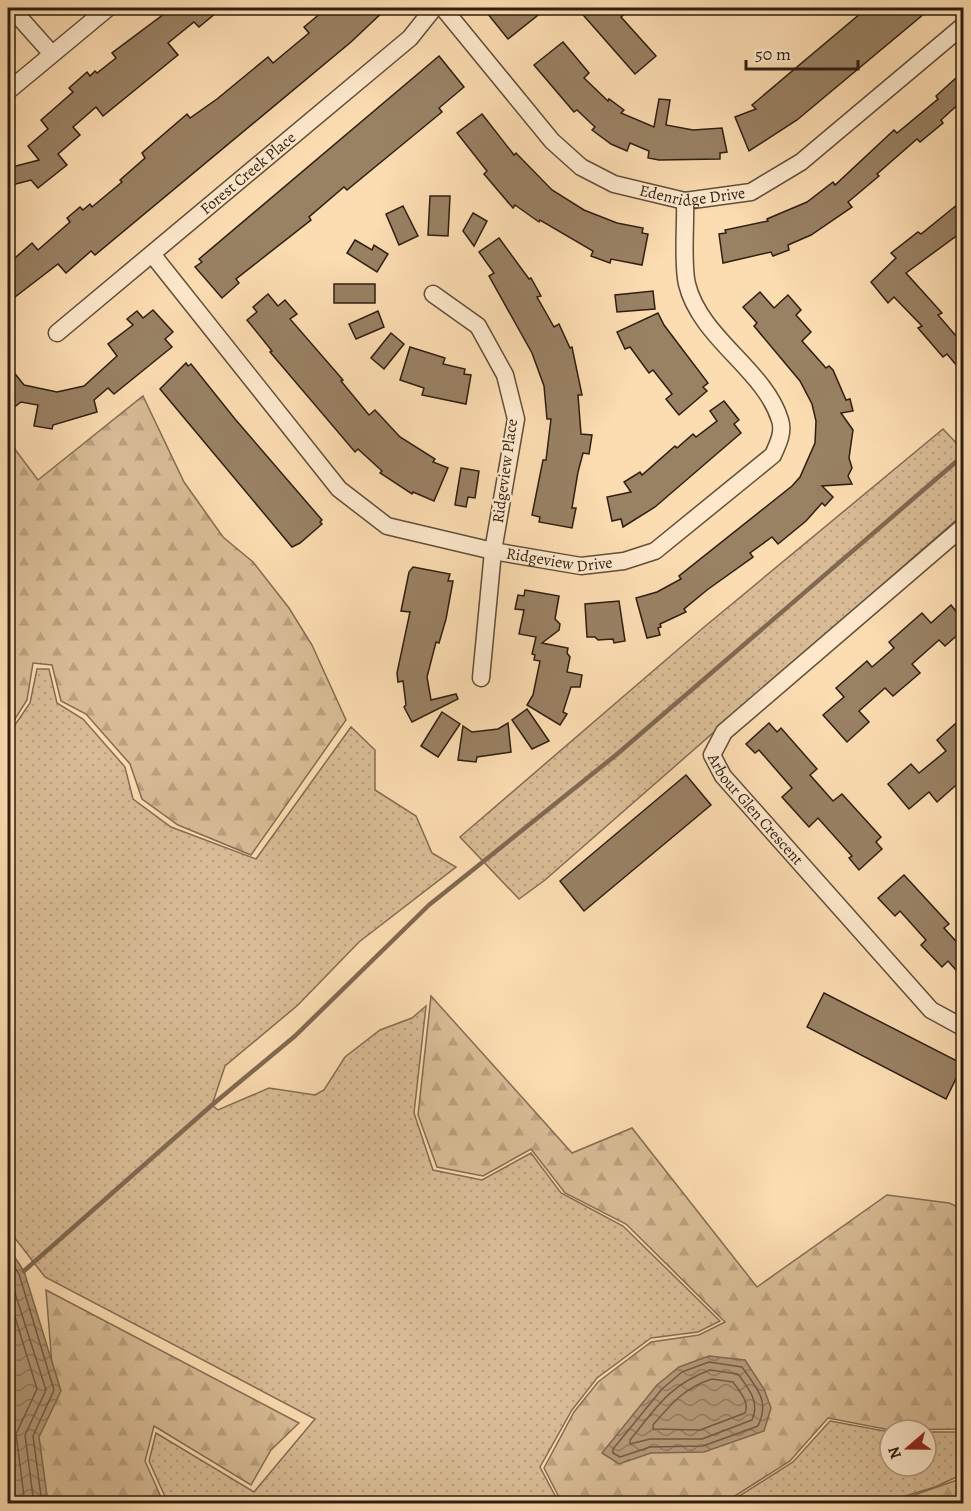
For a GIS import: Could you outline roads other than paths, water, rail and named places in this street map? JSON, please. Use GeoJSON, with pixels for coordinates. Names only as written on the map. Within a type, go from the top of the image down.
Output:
{"type":"FeatureCollection","features":[{"type":"Feature","properties":{"kind":"street"},"geometry":{"type":"LineString","coordinates":[[11,8],[52,54]]}},
{"type":"Feature","properties":{"kind":"street"},"geometry":{"type":"LineString","coordinates":[[8,91],[108,8]]}},
{"type":"Feature","properties":{"kind":"street","name":"Forest Creek Place"},"geometry":{"type":"LineString","coordinates":[[57,333],[410,38],[434,8]]}},
{"type":"Feature","properties":{"kind":"street","name":"Edenridge Drive"},"geometry":{"type":"LineString","coordinates":[[442,8],[552,141],[581,167],[614,184],[685,201],[751,192],[801,162],[963,25]]}},
{"type":"Feature","properties":{"kind":"street","name":"Ridgeview Drive"},"geometry":{"type":"LineString","coordinates":[[152,254],[339,489],[387,526],[493,551],[581,567],[624,561],[655,551],[773,455],[781,438],[781,421],[769,398],[702,317],[687,283],[685,201]]}},
{"type":"Feature","properties":{"kind":"street","name":"Ridgeview Place"},"geometry":{"type":"LineString","coordinates":[[433,294],[478,326],[505,375],[516,419],[493,551],[481,678]]}},
{"type":"Feature","properties":{"kind":"street","name":"Arbour Glen Crescent"},"geometry":{"type":"LineString","coordinates":[[963,526],[724,732],[712,755],[723,776],[932,1010],[963,1028]]}},
{"type":"Feature","properties":{"kind":"water"},"geometry":{"type":"Polygon","coordinates":[[[8,1247],[24,1271],[61,1391],[39,1437],[48,1503],[8,1503],[8,1247]]]}},
{"type":"Feature","properties":{"kind":"water"},"geometry":{"type":"Polygon","coordinates":[[[709,1356],[745,1360],[764,1389],[771,1408],[764,1431],[704,1452],[651,1453],[619,1464],[602,1453],[657,1385],[679,1367],[709,1356]]]}},
{"type":"Feature","properties":{"kind":"waterway"},"geometry":{"type":"LineString","coordinates":[[24,1271],[212,1105],[295,1036],[429,905],[616,755],[964,455]]}}]}
